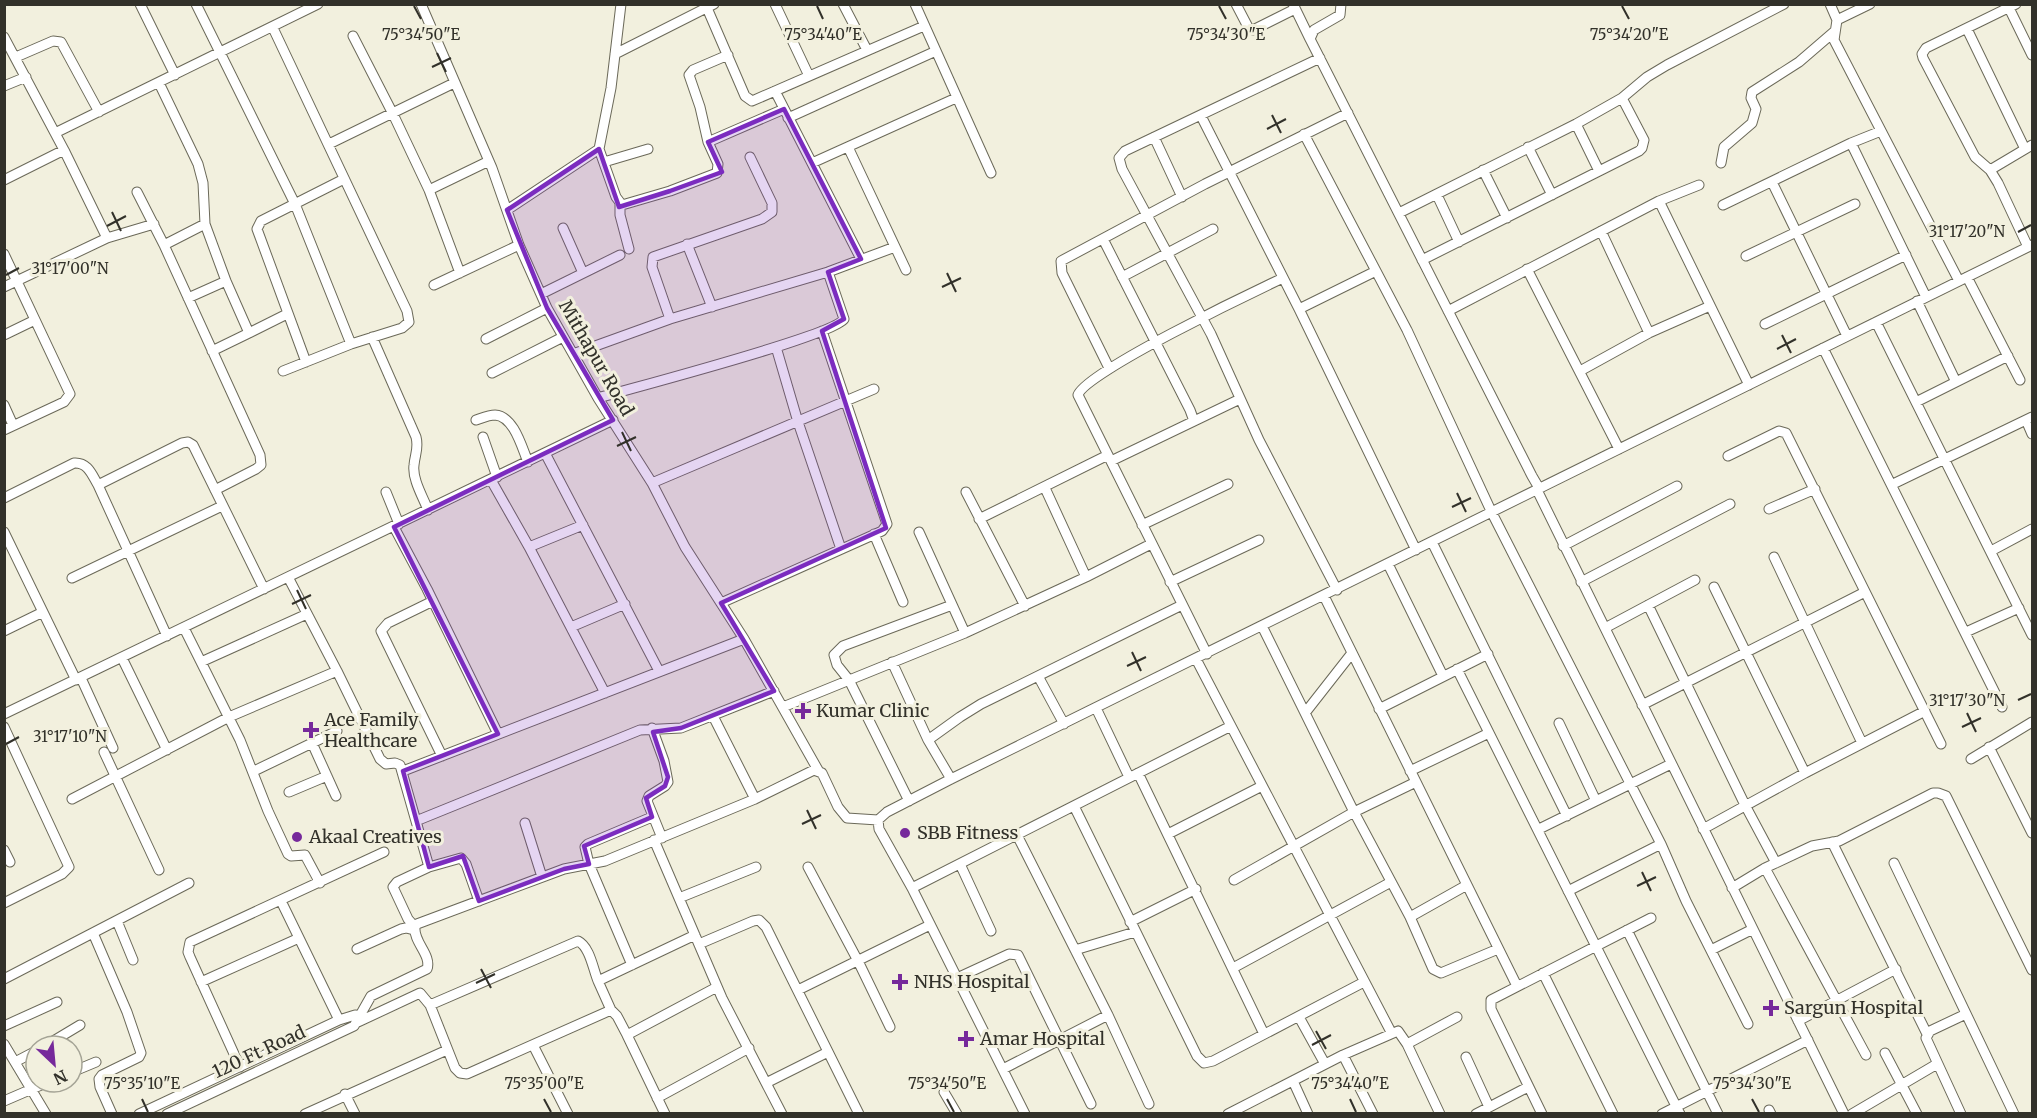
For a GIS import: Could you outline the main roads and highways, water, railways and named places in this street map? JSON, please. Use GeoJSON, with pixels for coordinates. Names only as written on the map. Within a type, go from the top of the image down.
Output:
{"type":"FeatureCollection","features":[{"type":"Feature","properties":{"kind":"place","name":"Kumar Clinic"},"geometry":{"type":"Point","coordinates":[803,711]}},
{"type":"Feature","properties":{"kind":"place","name":"Ace Family Healthcare"},"geometry":{"type":"Point","coordinates":[311,730]}},
{"type":"Feature","properties":{"kind":"place","name":"SBB Fitness"},"geometry":{"type":"Point","coordinates":[905,833]}},
{"type":"Feature","properties":{"kind":"place","name":"Akaal Creatives"},"geometry":{"type":"Point","coordinates":[297,837]}},
{"type":"Feature","properties":{"kind":"place","name":"NHS Hospital"},"geometry":{"type":"Point","coordinates":[900,982]}},
{"type":"Feature","properties":{"kind":"place","name":"Sargun Hospital"},"geometry":{"type":"Point","coordinates":[1771,1008]}},
{"type":"Feature","properties":{"kind":"place","name":"Amar Hospital"},"geometry":{"type":"Point","coordinates":[966,1039]}}]}
